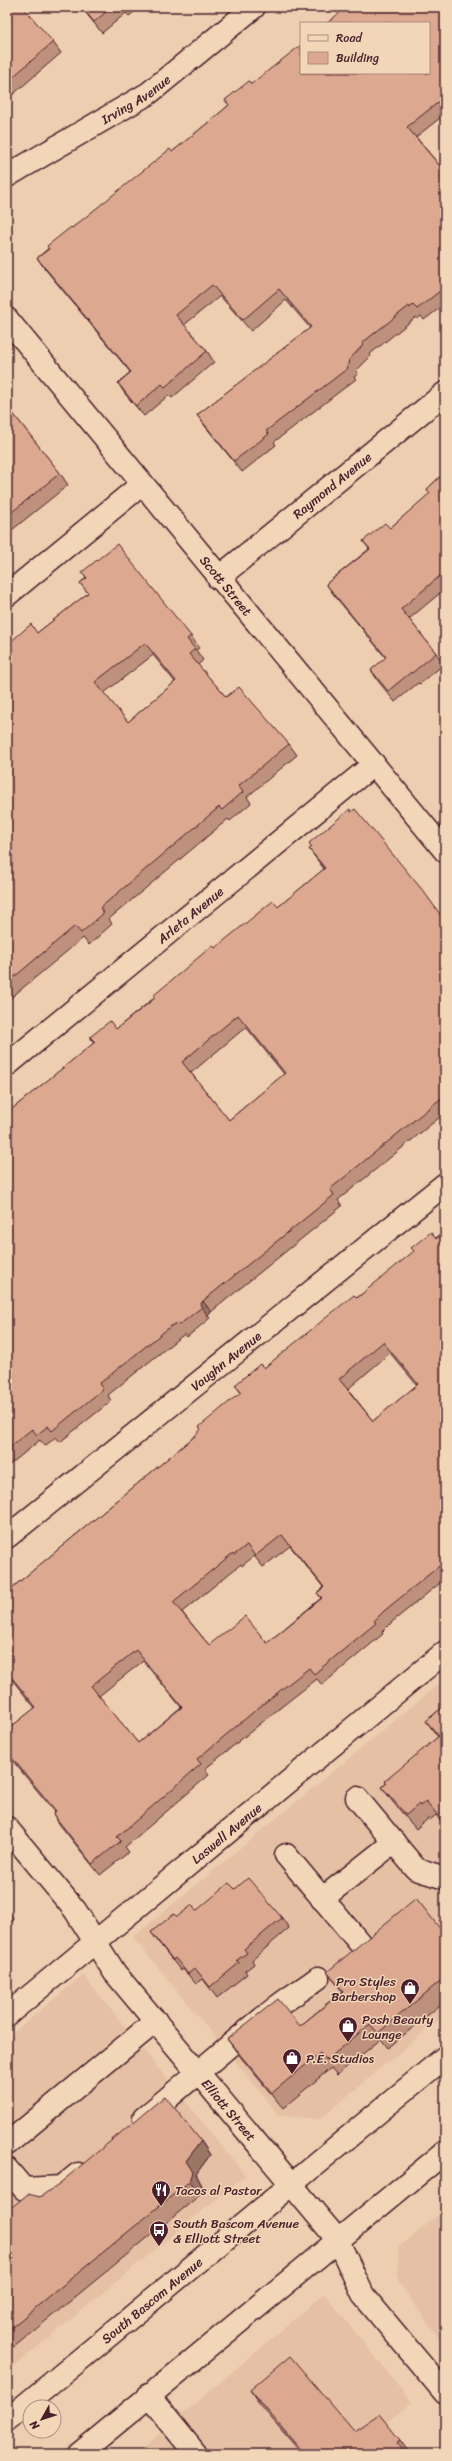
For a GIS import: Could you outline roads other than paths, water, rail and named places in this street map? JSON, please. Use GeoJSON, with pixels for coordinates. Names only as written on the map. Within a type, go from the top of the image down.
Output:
{"type":"FeatureCollection","features":[{"type":"Feature","properties":{"kind":"street","name":"Irving Avenue"},"geometry":{"type":"LineString","coordinates":[[7,176],[149,93],[254,7]]}},
{"type":"Feature","properties":{"kind":"street","name":"Scott Street"},"geometry":{"type":"LineString","coordinates":[[7,319],[141,485],[445,851]]}},
{"type":"Feature","properties":{"kind":"street","name":"Raymond Avenue"},"geometry":{"type":"LineString","coordinates":[[218,578],[445,393]]}},
{"type":"Feature","properties":{"kind":"street"},"geometry":{"type":"LineString","coordinates":[[7,595],[141,485]]}},
{"type":"Feature","properties":{"kind":"street","name":"Arleta Avenue"},"geometry":{"type":"LineString","coordinates":[[7,1065],[374,764]]}},
{"type":"Feature","properties":{"kind":"street","name":"Vaughn Avenue"},"geometry":{"type":"LineString","coordinates":[[7,1537],[445,1184]]}},
{"type":"Feature","properties":{"kind":"street","name":"Laswell Avenue"},"geometry":{"type":"LineString","coordinates":[[7,2015],[445,1652]]}},
{"type":"Feature","properties":{"kind":"street"},"geometry":{"type":"LineString","coordinates":[[357,1798],[416,1868],[445,1878]]}},
{"type":"Feature","properties":{"kind":"street","name":"Elliott Street"},"geometry":{"type":"LineString","coordinates":[[7,1828],[75,1910],[115,1973],[337,2239],[364,2295],[445,2393]]}},
{"type":"Feature","properties":{"kind":"street"},"geometry":{"type":"LineString","coordinates":[[322,1899],[394,1842]]}},
{"type":"Feature","properties":{"kind":"street"},"geometry":{"type":"LineString","coordinates":[[286,1855],[363,1947]]}},
{"type":"Feature","properties":{"kind":"street"},"geometry":{"type":"LineString","coordinates":[[128,2132],[280,2004],[295,1996],[318,1978]]}},
{"type":"Feature","properties":{"kind":"street"},"geometry":{"type":"LineString","coordinates":[[7,2144],[156,2021]]}},
{"type":"Feature","properties":{"kind":"street","name":"South Bascom Avenue"},"geometry":{"type":"LineString","coordinates":[[7,2420],[445,2057]]}},
{"type":"Feature","properties":{"kind":"street"},"geometry":{"type":"LineString","coordinates":[[79,2454],[337,2239],[444,2155]]}},
{"type":"Feature","properties":{"kind":"street"},"geometry":{"type":"LineString","coordinates":[[7,2169],[24,2189],[62,2187],[92,2162]]}},
{"type":"Feature","properties":{"kind":"street"},"geometry":{"type":"LineString","coordinates":[[148,2395],[196,2454]]}},
{"type":"Feature","properties":{"kind":"place","name":"Pro Styles Barbershop"},"geometry":{"type":"Point","coordinates":[410,2005]}},
{"type":"Feature","properties":{"kind":"place","name":"Posh Beauty Lounge"},"geometry":{"type":"Point","coordinates":[348,2043]}},
{"type":"Feature","properties":{"kind":"place","name":"P.E. Studios"},"geometry":{"type":"Point","coordinates":[292,2075]}},
{"type":"Feature","properties":{"kind":"place","name":"Tacos al Pastor"},"geometry":{"type":"Point","coordinates":[161,2207]}},
{"type":"Feature","properties":{"kind":"place","name":"South Bascom Avenue & Elliott Street"},"geometry":{"type":"Point","coordinates":[159,2247]}}]}
